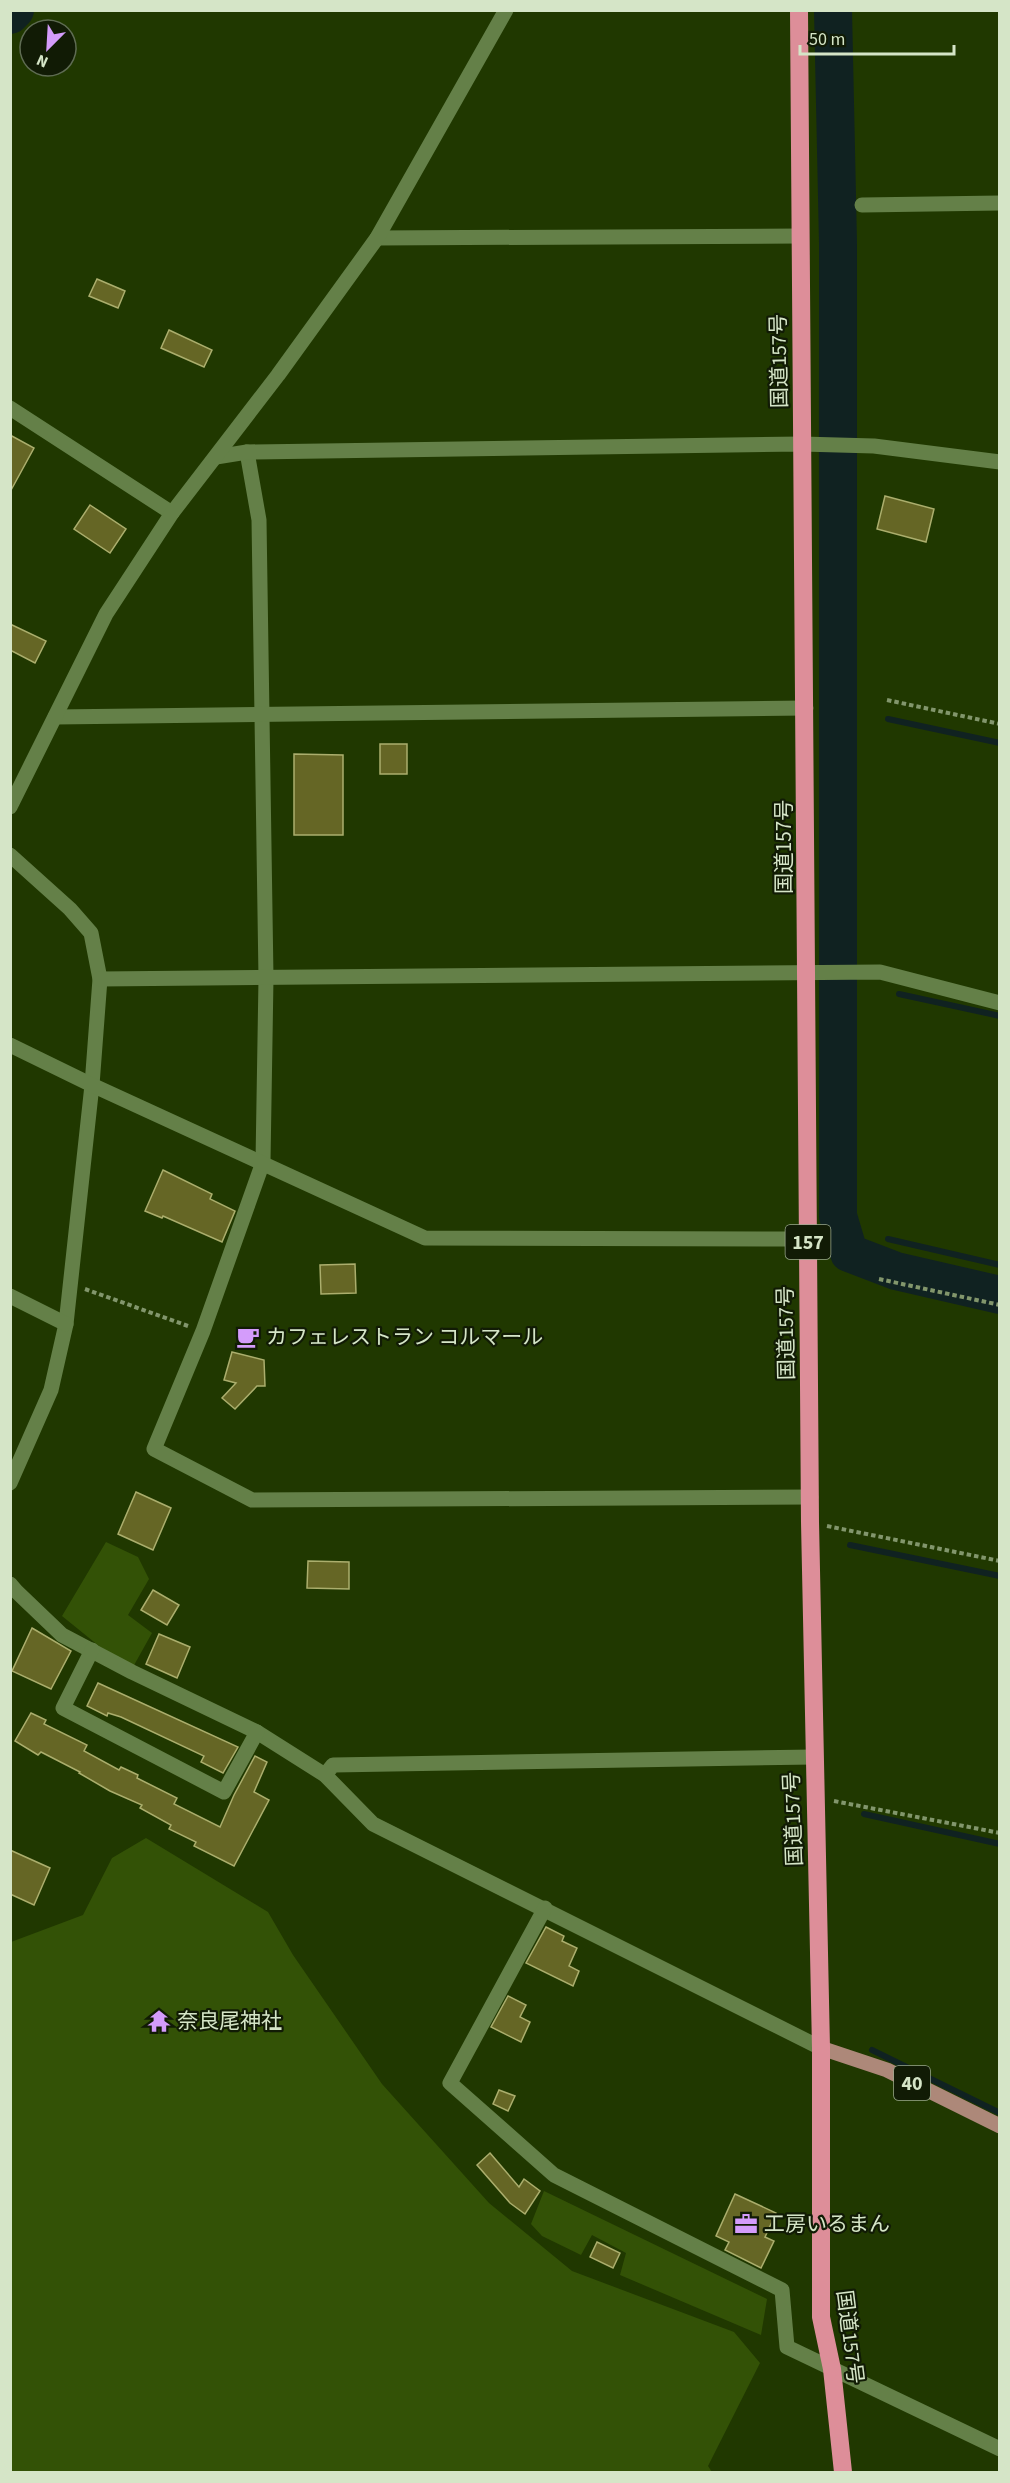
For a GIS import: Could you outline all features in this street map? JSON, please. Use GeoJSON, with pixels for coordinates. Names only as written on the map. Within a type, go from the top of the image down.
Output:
{"type":"FeatureCollection","features":[{"type":"Feature","properties":{"kind":"highway","name":"国道157号"},"geometry":{"type":"LineString","coordinates":[[799,10],[806,708],[816,974],[808,1239],[810,1522],[820,2048],[821,2317],[832,2369],[843,2472]]}},
{"type":"Feature","properties":{"kind":"main road","name":"40"},"geometry":{"type":"LineString","coordinates":[[820,2048],[887,2070],[999,2126]]}},
{"type":"Feature","properties":{"kind":"street"},"geometry":{"type":"LineString","coordinates":[[10,807],[106,614],[172,513],[216,458],[377,238],[506,10]]}},
{"type":"Feature","properties":{"kind":"street"},"geometry":{"type":"LineString","coordinates":[[862,205],[999,203]]}},
{"type":"Feature","properties":{"kind":"street"},"geometry":{"type":"LineString","coordinates":[[377,238],[801,236]]}},
{"type":"Feature","properties":{"kind":"street"},"geometry":{"type":"LineString","coordinates":[[10,408],[172,513]]}},
{"type":"Feature","properties":{"kind":"street"},"geometry":{"type":"LineString","coordinates":[[216,458],[247,452],[802,444],[874,446],[999,462]]}},
{"type":"Feature","properties":{"kind":"street"},"geometry":{"type":"LineString","coordinates":[[247,452],[259,520],[266,978],[263,1162],[203,1331],[154,1449],[252,1500],[811,1497]]}},
{"type":"Feature","properties":{"kind":"street"},"geometry":{"type":"LineString","coordinates":[[55,717],[806,708]]}},
{"type":"Feature","properties":{"kind":"street"},"geometry":{"type":"LineString","coordinates":[[10,855],[70,909],[91,933],[100,979],[92,1085],[66,1324],[51,1390],[10,1483]]}},
{"type":"Feature","properties":{"kind":"street"},"geometry":{"type":"LineString","coordinates":[[100,979],[880,972],[999,1003]]}},
{"type":"Feature","properties":{"kind":"street"},"geometry":{"type":"LineString","coordinates":[[10,1045],[425,1238],[808,1239]]}},
{"type":"Feature","properties":{"kind":"street"},"geometry":{"type":"LineString","coordinates":[[10,1296],[66,1324]]}},
{"type":"Feature","properties":{"kind":"street"},"geometry":{"type":"LineString","coordinates":[[10,1584],[62,1635],[257,1732],[325,1775],[373,1824],[545,1908],[820,2048]]}},
{"type":"Feature","properties":{"kind":"street"},"geometry":{"type":"LineString","coordinates":[[92,1650],[63,1708],[224,1792],[257,1732]]}},
{"type":"Feature","properties":{"kind":"street"},"geometry":{"type":"LineString","coordinates":[[325,1775],[333,1765],[814,1757]]}},
{"type":"Feature","properties":{"kind":"street"},"geometry":{"type":"LineString","coordinates":[[545,1908],[450,2083],[554,2175],[782,2290],[787,2347],[999,2449]]}},
{"type":"Feature","properties":{"kind":"path"},"geometry":{"type":"LineString","coordinates":[[887,700],[999,724]]}},
{"type":"Feature","properties":{"kind":"path"},"geometry":{"type":"LineString","coordinates":[[879,1279],[999,1305]]}},
{"type":"Feature","properties":{"kind":"path"},"geometry":{"type":"LineString","coordinates":[[71,1284],[203,1331]]}},
{"type":"Feature","properties":{"kind":"path"},"geometry":{"type":"LineString","coordinates":[[810,1522],[999,1561]]}},
{"type":"Feature","properties":{"kind":"path"},"geometry":{"type":"LineString","coordinates":[[815,1797],[999,1833]]}},
{"type":"Feature","properties":{"kind":"green space"},"geometry":{"type":"Polygon","coordinates":[[[106,1542],[138,1557],[149,1579],[128,1615],[152,1633],[133,1667],[99,1646],[62,1616],[106,1542]]]}},
{"type":"Feature","properties":{"kind":"green space"},"geometry":{"type":"Polygon","coordinates":[[[146,1838],[268,1912],[293,1955],[382,2084],[489,2203],[572,2271],[734,2332],[760,2363],[708,2466],[712,2472],[11,2472],[11,1942],[83,1915],[112,1858],[146,1838]]]}},
{"type":"Feature","properties":{"kind":"green space"},"geometry":{"type":"Polygon","coordinates":[[[544,2191],[767,2299],[761,2335],[620,2275],[626,2253],[592,2235],[581,2255],[542,2236],[531,2224],[544,2191]]]}},
{"type":"Feature","properties":{"kind":"building"},"geometry":{"type":"Polygon","coordinates":[[[97,279],[125,291],[118,308],[89,296],[97,279]]]}},
{"type":"Feature","properties":{"kind":"building"},"geometry":{"type":"Polygon","coordinates":[[[169,330],[212,350],[204,367],[161,348],[169,330]]]}},
{"type":"Feature","properties":{"kind":"building"},"geometry":{"type":"Polygon","coordinates":[[[10,435],[34,448],[10,492],[10,435]]]}},
{"type":"Feature","properties":{"kind":"building"},"geometry":{"type":"Polygon","coordinates":[[[885,496],[934,509],[926,542],[877,529],[885,496]]]}},
{"type":"Feature","properties":{"kind":"building"},"geometry":{"type":"Polygon","coordinates":[[[90,505],[126,529],[110,553],[74,529],[90,505]]]}},
{"type":"Feature","properties":{"kind":"building"},"geometry":{"type":"Polygon","coordinates":[[[10,624],[46,641],[35,663],[10,650],[10,624]]]}},
{"type":"Feature","properties":{"kind":"building"},"geometry":{"type":"Polygon","coordinates":[[[380,744],[407,744],[407,774],[380,774],[380,744]]]}},
{"type":"Feature","properties":{"kind":"building"},"geometry":{"type":"Polygon","coordinates":[[[294,754],[343,755],[343,835],[294,835],[294,754]]]}},
{"type":"Feature","properties":{"kind":"building"},"geometry":{"type":"Polygon","coordinates":[[[163,1170],[212,1194],[210,1199],[235,1211],[222,1242],[163,1216],[162,1218],[145,1211],[163,1170]]]}},
{"type":"Feature","properties":{"kind":"building"},"geometry":{"type":"Polygon","coordinates":[[[355,1264],[356,1293],[321,1294],[320,1265],[355,1264]]]}},
{"type":"Feature","properties":{"kind":"building"},"geometry":{"type":"Polygon","coordinates":[[[232,1352],[264,1360],[265,1386],[257,1386],[235,1409],[222,1398],[236,1383],[224,1380],[232,1352]]]}},
{"type":"Feature","properties":{"kind":"building"},"geometry":{"type":"Polygon","coordinates":[[[136,1492],[171,1508],[153,1550],[118,1534],[136,1492]]]}},
{"type":"Feature","properties":{"kind":"building"},"geometry":{"type":"Polygon","coordinates":[[[308,1561],[349,1562],[349,1589],[307,1588],[308,1561]]]}},
{"type":"Feature","properties":{"kind":"building"},"geometry":{"type":"Polygon","coordinates":[[[153,1590],[179,1605],[167,1625],[141,1610],[153,1590]]]}},
{"type":"Feature","properties":{"kind":"building"},"geometry":{"type":"Polygon","coordinates":[[[32,1628],[71,1651],[51,1689],[12,1671],[32,1628]]]}},
{"type":"Feature","properties":{"kind":"building"},"geometry":{"type":"Polygon","coordinates":[[[159,1634],[190,1647],[177,1678],[146,1664],[159,1634]]]}},
{"type":"Feature","properties":{"kind":"building"},"geometry":{"type":"Polygon","coordinates":[[[98,1683],[238,1747],[223,1773],[201,1762],[204,1756],[121,1717],[108,1713],[107,1716],[87,1706],[98,1683]]]}},
{"type":"Feature","properties":{"kind":"building"},"geometry":{"type":"Polygon","coordinates":[[[31,1713],[46,1720],[44,1724],[87,1745],[84,1751],[119,1770],[121,1767],[138,1775],[137,1778],[177,1798],[174,1804],[220,1827],[255,1756],[267,1762],[254,1792],[269,1800],[234,1866],[194,1846],[196,1842],[169,1829],[171,1825],[140,1808],[142,1805],[110,1791],[41,1752],[38,1755],[15,1741],[31,1713]]]}},
{"type":"Feature","properties":{"kind":"building"},"geometry":{"type":"Polygon","coordinates":[[[10,1850],[50,1868],[34,1905],[10,1894],[10,1850]]]}},
{"type":"Feature","properties":{"kind":"building"},"geometry":{"type":"Polygon","coordinates":[[[546,1927],[564,1936],[562,1941],[577,1948],[569,1966],[579,1971],[573,1986],[526,1963],[546,1927]]]}},
{"type":"Feature","properties":{"kind":"building"},"geometry":{"type":"Polygon","coordinates":[[[508,1996],[526,2005],[520,2017],[530,2022],[521,2042],[491,2027],[508,1996]]]}},
{"type":"Feature","properties":{"kind":"building"},"geometry":{"type":"Polygon","coordinates":[[[499,2090],[515,2096],[508,2111],[493,2104],[499,2090]]]}},
{"type":"Feature","properties":{"kind":"building"},"geometry":{"type":"Polygon","coordinates":[[[490,2153],[519,2187],[524,2179],[540,2191],[525,2214],[510,2203],[477,2165],[490,2153]]]}},
{"type":"Feature","properties":{"kind":"building","name":"工房いるまん"},"geometry":{"type":"Polygon","coordinates":[[[735,2194],[776,2213],[765,2237],[774,2241],[761,2268],[725,2250],[729,2242],[716,2236],[735,2194]]]}},
{"type":"Feature","properties":{"kind":"building"},"geometry":{"type":"Polygon","coordinates":[[[597,2242],[620,2253],[613,2268],[590,2257],[597,2242]]]}},
{"type":"Feature","properties":{"kind":"waterway"},"geometry":{"type":"LineString","coordinates":[[10,15],[15,10]]}},
{"type":"Feature","properties":{"kind":"waterway"},"geometry":{"type":"LineString","coordinates":[[833,10],[838,243],[838,1216],[849,1253],[896,1271],[1000,1295]]}},
{"type":"Feature","properties":{"kind":"waterway"},"geometry":{"type":"LineString","coordinates":[[888,719],[1000,743]]}},
{"type":"Feature","properties":{"kind":"waterway"},"geometry":{"type":"LineString","coordinates":[[899,994],[1000,1016]]}},
{"type":"Feature","properties":{"kind":"waterway"},"geometry":{"type":"LineString","coordinates":[[888,1239],[1000,1265]]}},
{"type":"Feature","properties":{"kind":"waterway"},"geometry":{"type":"LineString","coordinates":[[850,1545],[1000,1576]]}},
{"type":"Feature","properties":{"kind":"waterway"},"geometry":{"type":"LineString","coordinates":[[864,1814],[1000,1844]]}},
{"type":"Feature","properties":{"kind":"waterway"},"geometry":{"type":"LineString","coordinates":[[872,2050],[1000,2113]]}},
{"type":"Feature","properties":{"kind":"place","name":"カフェレストラン コルマール"},"geometry":{"type":"Point","coordinates":[248,1337]}},
{"type":"Feature","properties":{"kind":"place","name":"奈良尾神社"},"geometry":{"type":"Point","coordinates":[159,2021]}},
{"type":"Feature","properties":{"kind":"place","name":"工房いるまん"},"geometry":{"type":"Point","coordinates":[746,2224]}}]}
